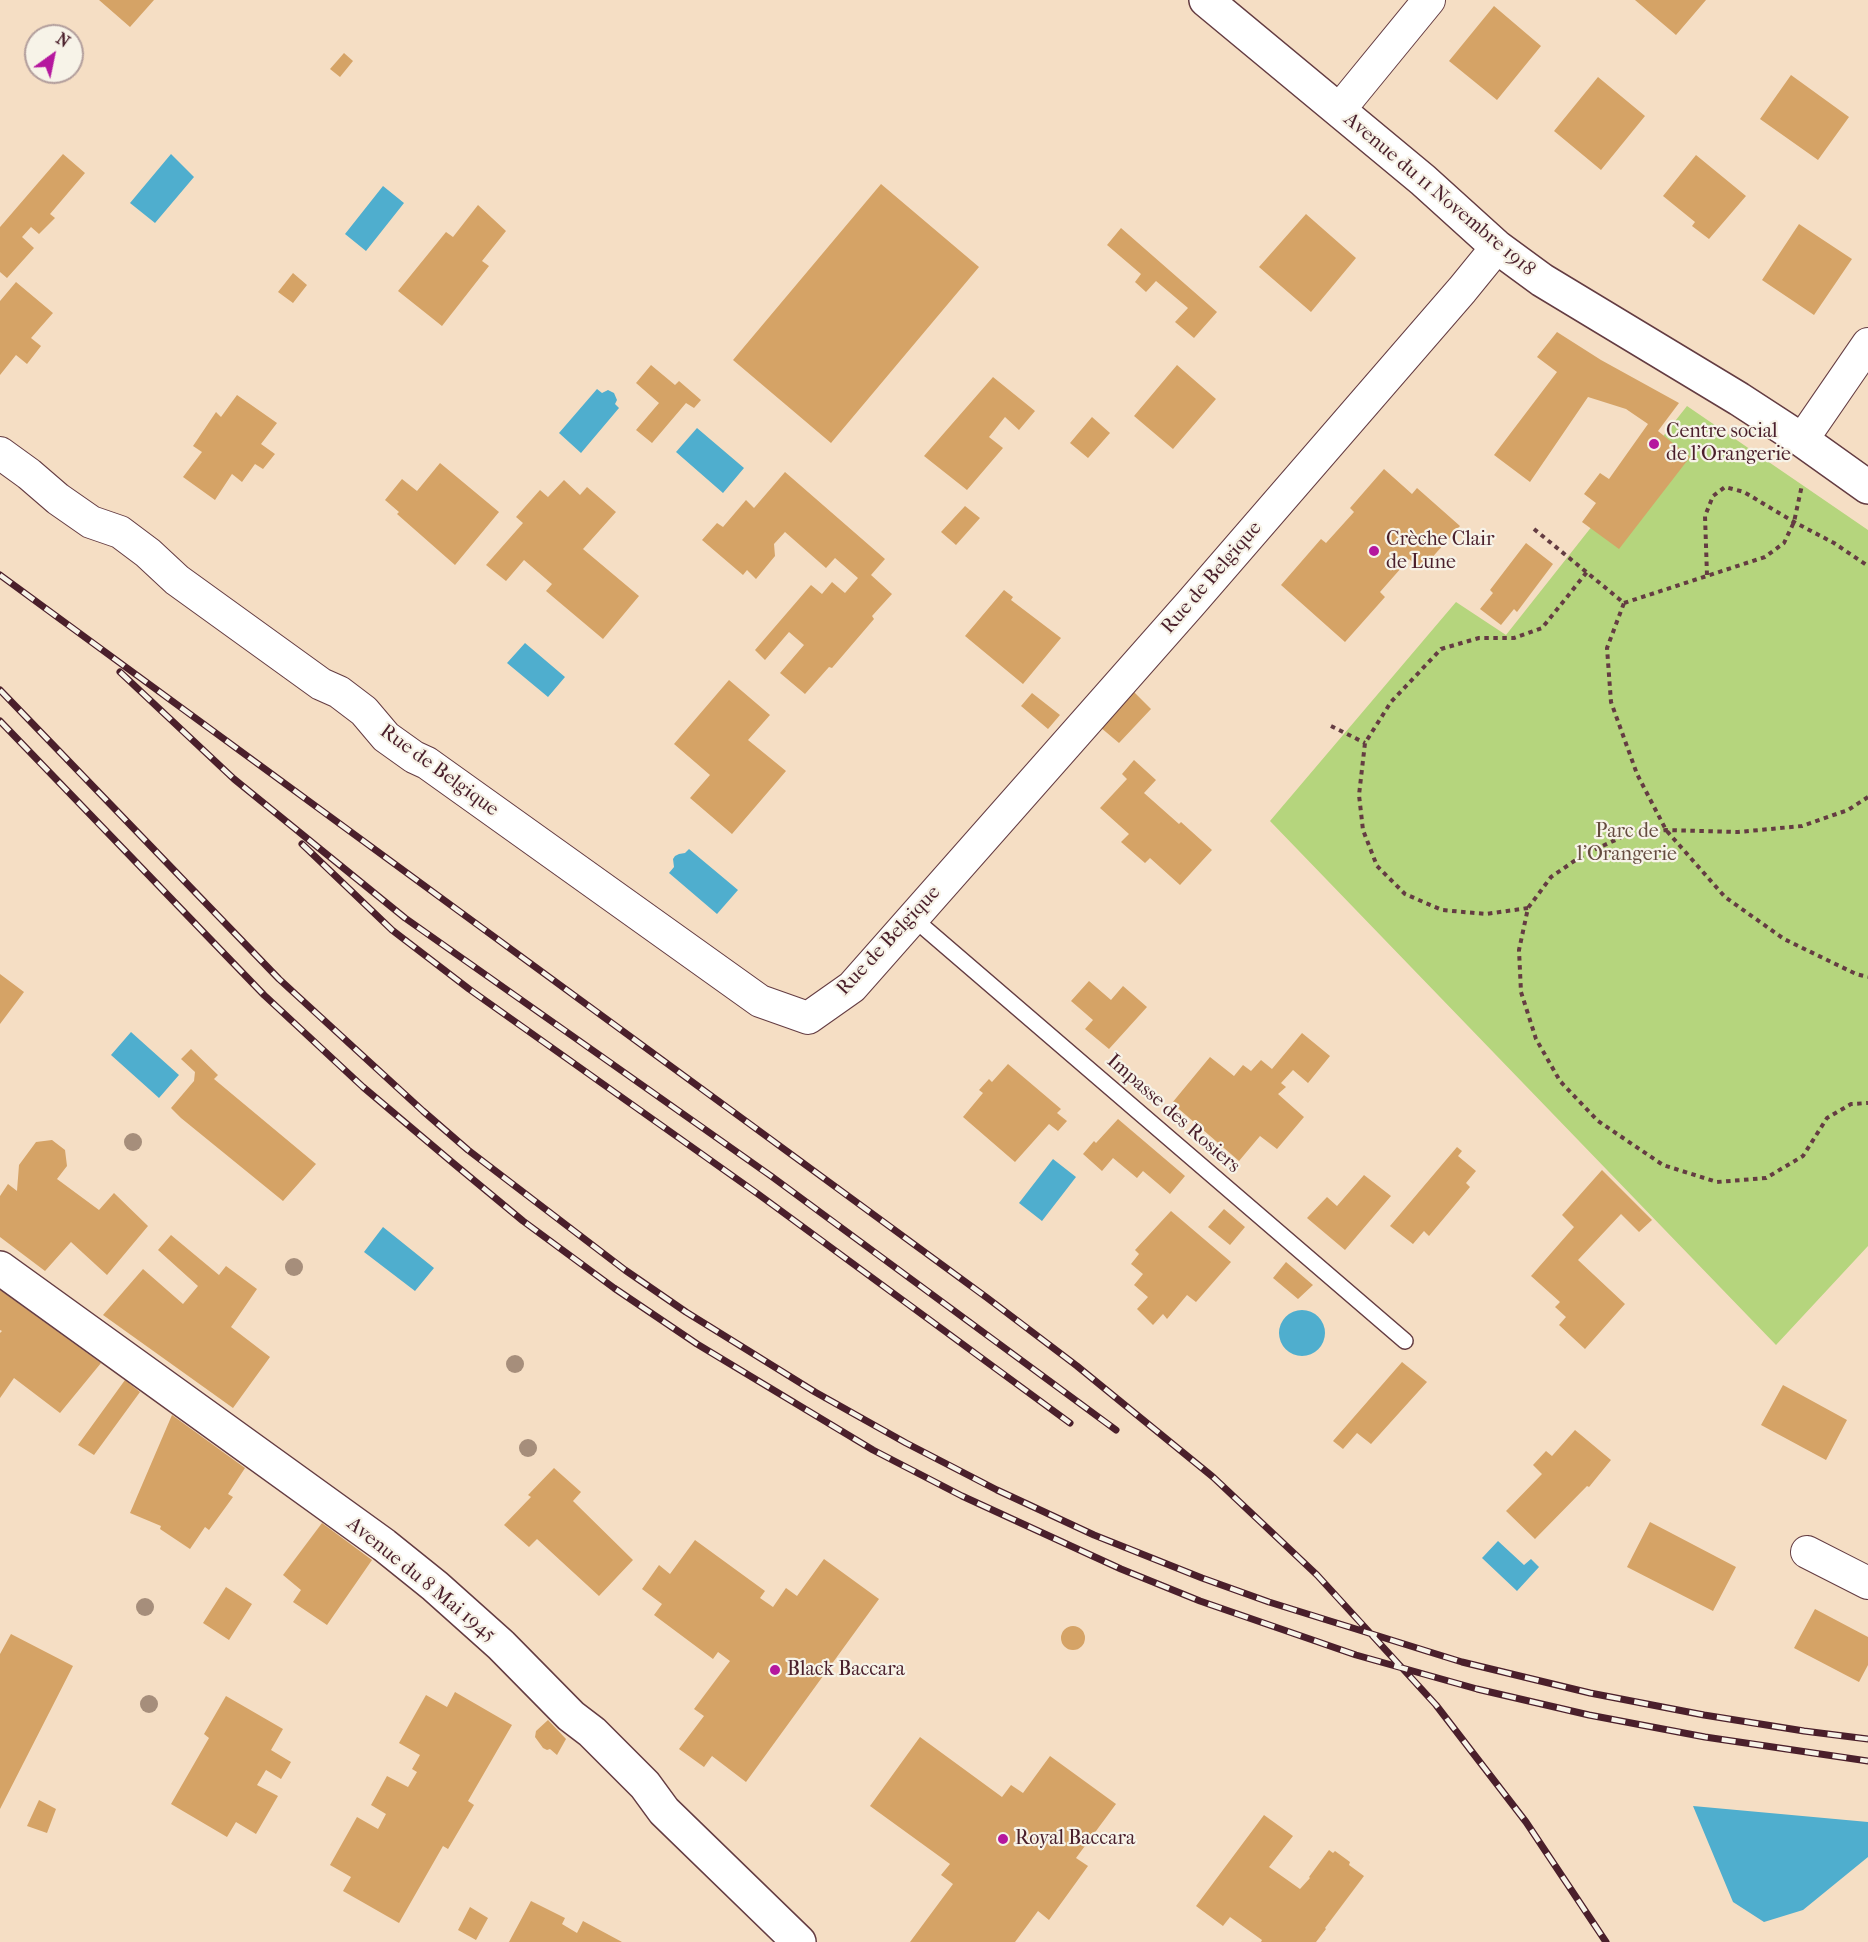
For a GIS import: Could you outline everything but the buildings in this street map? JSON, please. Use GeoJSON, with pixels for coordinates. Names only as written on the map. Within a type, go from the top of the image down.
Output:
{"type":"FeatureCollection","features":[{"type":"Feature","properties":{"kind":"street","name":"Avenue du 11 Novembre 1918"},"geometry":{"type":"LineString","coordinates":[[1206,0],[1423,180],[1497,247],[1542,280],[1699,374],[1802,440],[1868,487]]}},
{"type":"Feature","properties":{"kind":"street"},"geometry":{"type":"LineString","coordinates":[[1339,110],[1429,0]]}},
{"type":"Feature","properties":{"kind":"street","name":"Rue de Belgique"},"geometry":{"type":"LineString","coordinates":[[0,453],[91,522],[120,532],[148,553],[177,580],[321,684],[339,692],[364,711],[386,737],[414,758],[427,763],[760,1001],[808,1018],[852,987],[1198,595],[1497,247]]}},
{"type":"Feature","properties":{"kind":"street"},"geometry":{"type":"LineString","coordinates":[[1802,440],[1868,344]]}},
{"type":"Feature","properties":{"kind":"street","name":"Avenue du 8 Mai 1945"},"geometry":{"type":"LineString","coordinates":[[0,1268],[384,1545],[435,1586],[501,1645],[571,1716],[601,1740],[645,1785],[664,1811],[799,1942]]}},
{"type":"Feature","properties":{"kind":"street"},"geometry":{"type":"LineString","coordinates":[[1807,1552],[1868,1583]]}},
{"type":"Feature","properties":{"kind":"lane","name":"Impasse des Rosiers"},"geometry":{"type":"LineString","coordinates":[[913,918],[1405,1341]]}},
{"type":"Feature","properties":{"kind":"path"},"geometry":{"type":"LineString","coordinates":[[1624,603],[1765,557],[1784,543],[1794,522],[1803,484],[1802,440]]}},
{"type":"Feature","properties":{"kind":"path"},"geometry":{"type":"LineString","coordinates":[[1707,576],[1705,516],[1713,496],[1725,487],[1744,492],[1834,543],[1868,566]]}},
{"type":"Feature","properties":{"kind":"path"},"geometry":{"type":"LineString","coordinates":[[1534,529],[1624,603]]}},
{"type":"Feature","properties":{"kind":"path"},"geometry":{"type":"LineString","coordinates":[[1528,908],[1486,914],[1442,910],[1405,894],[1377,866],[1363,830],[1359,795],[1365,743],[1391,702],[1442,649],[1479,638],[1514,638],[1542,628],[1587,572]]}},
{"type":"Feature","properties":{"kind":"path"},"geometry":{"type":"LineString","coordinates":[[1624,603],[1607,648],[1611,702],[1637,774],[1666,830],[1725,897],[1784,939],[1856,974],[1868,977]]}},
{"type":"Feature","properties":{"kind":"path"},"geometry":{"type":"LineString","coordinates":[[1331,726],[1365,743]]}},
{"type":"Feature","properties":{"kind":"path"},"geometry":{"type":"LineString","coordinates":[[1868,797],[1848,810],[1802,826],[1738,832],[1666,830],[1624,836],[1582,855],[1551,877],[1528,908],[1519,950],[1521,992],[1536,1039],[1560,1081],[1598,1121],[1663,1165],[1717,1182],[1766,1178],[1803,1156],[1827,1118],[1851,1104],[1868,1103]]}},
{"type":"Feature","properties":{"kind":"green space","name":"Parc de l'Orangerie"},"geometry":{"type":"Polygon","coordinates":[[[1687,406],[1868,530],[1868,1246],[1776,1345],[1270,821],[1456,602],[1506,635],[1687,406]]]}},
{"type":"Feature","properties":{"kind":"water"},"geometry":{"type":"Polygon","coordinates":[[[171,154],[194,177],[155,223],[130,203],[171,154]]]}},
{"type":"Feature","properties":{"kind":"water"},"geometry":{"type":"Polygon","coordinates":[[[383,186],[404,203],[366,251],[345,234],[383,186]]]}},
{"type":"Feature","properties":{"kind":"water"},"geometry":{"type":"Polygon","coordinates":[[[597,389],[602,393],[608,390],[614,393],[617,400],[615,404],[619,408],[581,453],[559,433],[597,389]]]}},
{"type":"Feature","properties":{"kind":"water"},"geometry":{"type":"Polygon","coordinates":[[[697,428],[744,468],[723,493],[676,452],[697,428]]]}},
{"type":"Feature","properties":{"kind":"water"},"geometry":{"type":"Polygon","coordinates":[[[525,643],[565,677],[548,697],[507,663],[525,643]]]}},
{"type":"Feature","properties":{"kind":"water"},"geometry":{"type":"Polygon","coordinates":[[[689,849],[738,890],[717,914],[669,873],[674,867],[675,856],[689,849]]]}},
{"type":"Feature","properties":{"kind":"water"},"geometry":{"type":"Polygon","coordinates":[[[131,1032],[179,1075],[159,1098],[111,1055],[131,1032]]]}},
{"type":"Feature","properties":{"kind":"water"},"geometry":{"type":"Polygon","coordinates":[[[1053,1159],[1076,1177],[1042,1221],[1019,1203],[1053,1159]]]}},
{"type":"Feature","properties":{"kind":"water"},"geometry":{"type":"Polygon","coordinates":[[[383,1227],[434,1268],[415,1291],[364,1252],[383,1227]]]}},
{"type":"Feature","properties":{"kind":"water"},"geometry":{"type":"Polygon","coordinates":[[[1302,1310],[1318,1317],[1325,1333],[1318,1349],[1302,1356],[1286,1349],[1279,1333],[1286,1317],[1302,1310]]]}},
{"type":"Feature","properties":{"kind":"water"},"geometry":{"type":"Polygon","coordinates":[[[1498,1541],[1524,1565],[1531,1559],[1539,1567],[1517,1591],[1482,1558],[1498,1541]]]}},
{"type":"Feature","properties":{"kind":"water"},"geometry":{"type":"Polygon","coordinates":[[[1693,1806],[1868,1822],[1868,1857],[1803,1910],[1764,1922],[1733,1902],[1693,1806]]]}},
{"type":"Feature","properties":{"kind":"railway"},"geometry":{"type":"LineString","coordinates":[[0,575],[986,1297],[1077,1366],[1213,1477],[1317,1575],[1436,1705],[1526,1822],[1606,1942]]}},
{"type":"Feature","properties":{"kind":"railway"},"geometry":{"type":"LineString","coordinates":[[120,672],[234,779],[405,918],[771,1176],[1116,1430]]}},
{"type":"Feature","properties":{"kind":"railway"},"geometry":{"type":"LineString","coordinates":[[0,690],[279,979],[468,1150],[625,1270],[686,1312],[815,1392],[997,1490],[1094,1535],[1269,1602],[1462,1662],[1590,1693],[1704,1715],[1868,1739]]}},
{"type":"Feature","properties":{"kind":"railway"},"geometry":{"type":"LineString","coordinates":[[0,721],[264,995],[363,1087],[453,1163],[523,1221],[614,1288],[697,1344],[873,1450],[962,1496],[1121,1569],[1200,1601],[1356,1655],[1477,1689],[1589,1715],[1705,1737],[1868,1761]]}},
{"type":"Feature","properties":{"kind":"railway"},"geometry":{"type":"LineString","coordinates":[[302,844],[392,930],[469,989],[758,1194],[1070,1423]]}},
{"type":"Feature","properties":{"kind":"place","name":"Centre social de l'Orangerie"},"geometry":{"type":"Point","coordinates":[1654,444]}},
{"type":"Feature","properties":{"kind":"place","name":"Crèche Clair de Lune"},"geometry":{"type":"Point","coordinates":[1374,551]}},
{"type":"Feature","properties":{"kind":"place","name":"Black Baccara"},"geometry":{"type":"Point","coordinates":[775,1670]}},
{"type":"Feature","properties":{"kind":"place","name":"Royal Baccara"},"geometry":{"type":"Point","coordinates":[1003,1839]}}]}
